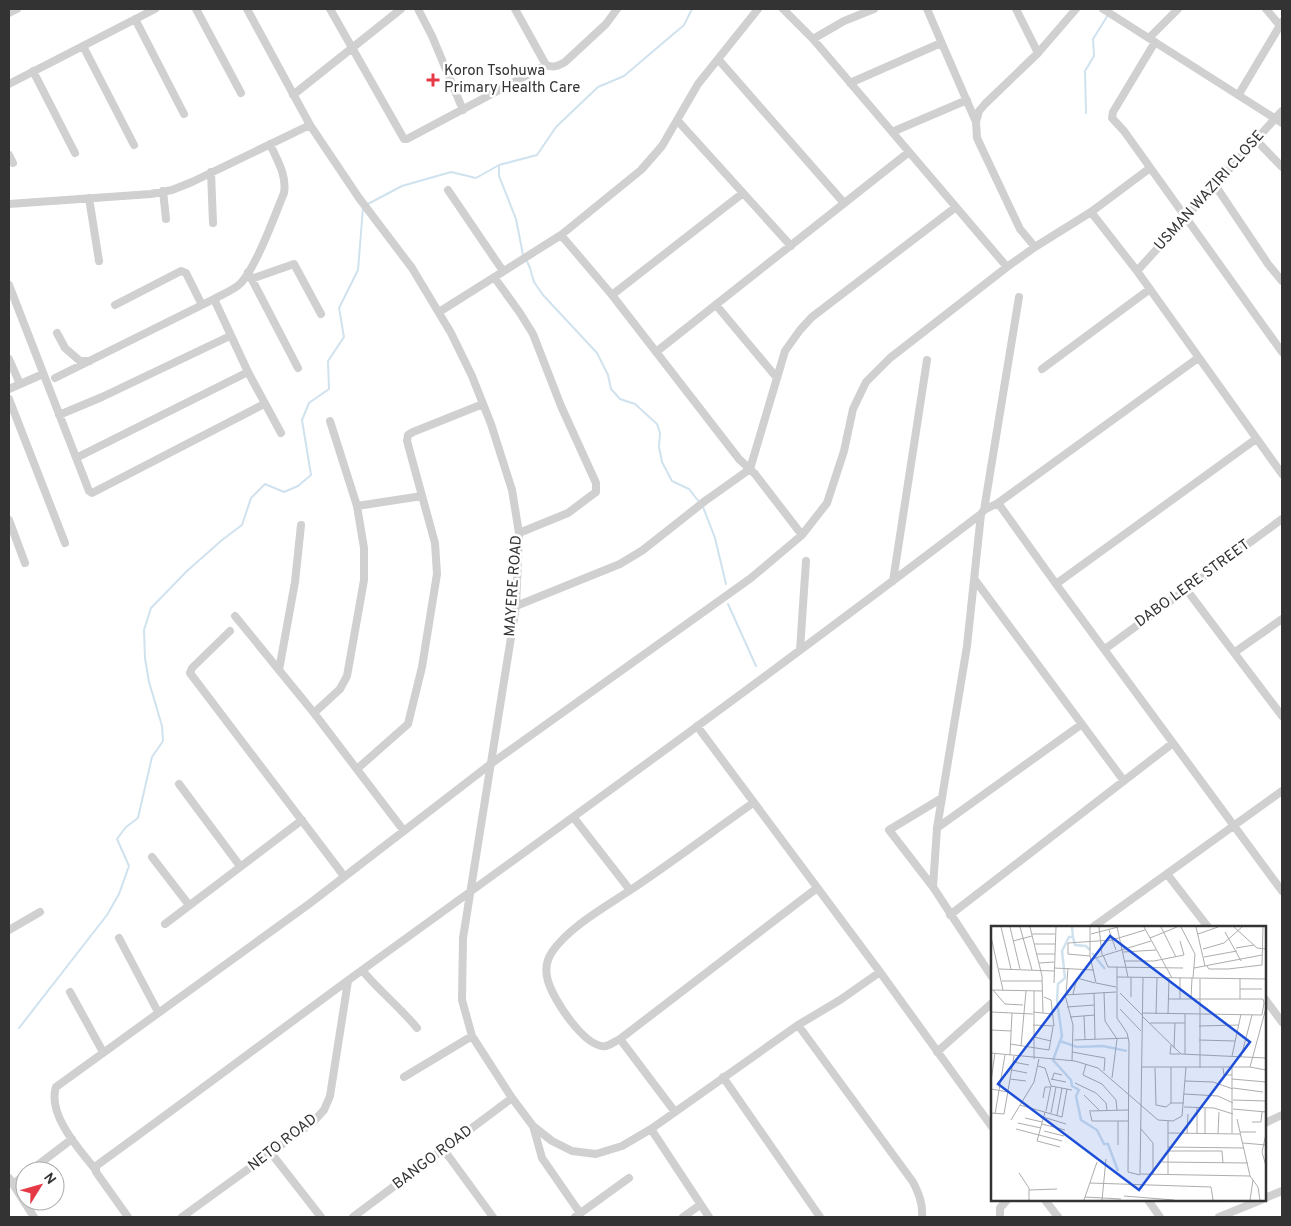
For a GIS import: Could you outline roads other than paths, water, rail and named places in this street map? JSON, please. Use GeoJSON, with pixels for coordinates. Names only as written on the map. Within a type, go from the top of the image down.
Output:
{"type":"FeatureCollection","features":[{"type":"Feature","properties":{"kind":"street"},"geometry":{"type":"LineString","coordinates":[[9,13],[17,9]]}},
{"type":"Feature","properties":{"kind":"street"},"geometry":{"type":"LineString","coordinates":[[9,84],[155,9]]}},
{"type":"Feature","properties":{"kind":"street"},"geometry":{"type":"LineString","coordinates":[[196,9],[241,93]]}},
{"type":"Feature","properties":{"kind":"street","name":"MAYERE ROAD"},"geometry":{"type":"LineString","coordinates":[[247,9],[310,125],[359,198],[412,268],[452,333],[483,404],[512,490],[519,533],[516,606],[463,938],[462,1000],[472,1036],[512,1098],[533,1126]]}},
{"type":"Feature","properties":{"kind":"street"},"geometry":{"type":"LineString","coordinates":[[330,9],[404,139],[463,110],[546,65]]}},
{"type":"Feature","properties":{"kind":"street"},"geometry":{"type":"LineString","coordinates":[[293,95],[401,9]]}},
{"type":"Feature","properties":{"kind":"street"},"geometry":{"type":"LineString","coordinates":[[418,9],[432,36],[463,110]]}},
{"type":"Feature","properties":{"kind":"street"},"geometry":{"type":"LineString","coordinates":[[515,9],[546,65],[552,67],[559,66],[565,62],[606,24],[617,9]]}},
{"type":"Feature","properties":{"kind":"street"},"geometry":{"type":"LineString","coordinates":[[439,312],[562,235],[641,170],[662,146],[698,84],[758,9]]}},
{"type":"Feature","properties":{"kind":"street"},"geometry":{"type":"LineString","coordinates":[[783,9],[813,39],[1007,267]]}},
{"type":"Feature","properties":{"kind":"street"},"geometry":{"type":"LineString","coordinates":[[813,39],[844,21],[874,9]]}},
{"type":"Feature","properties":{"kind":"street"},"geometry":{"type":"LineString","coordinates":[[927,9],[976,122]]}},
{"type":"Feature","properties":{"kind":"street"},"geometry":{"type":"LineString","coordinates":[[1016,9],[1038,53]]}},
{"type":"Feature","properties":{"kind":"street"},"geometry":{"type":"LineString","coordinates":[[1035,247],[1020,229],[1008,206],[977,138],[976,122],[979,111],[1038,53],[1076,9]]}},
{"type":"Feature","properties":{"kind":"street"},"geometry":{"type":"LineString","coordinates":[[1178,9],[1152,40],[1113,112],[1112,118],[1124,131],[1282,352]]}},
{"type":"Feature","properties":{"kind":"street"},"geometry":{"type":"LineString","coordinates":[[1239,94],[1281,25],[1266,9]]}},
{"type":"Feature","properties":{"kind":"street"},"geometry":{"type":"LineString","coordinates":[[1108,12],[1239,94],[1280,117]]}},
{"type":"Feature","properties":{"kind":"street"},"geometry":{"type":"LineString","coordinates":[[135,19],[184,114]]}},
{"type":"Feature","properties":{"kind":"street"},"geometry":{"type":"LineString","coordinates":[[850,83],[941,43]]}},
{"type":"Feature","properties":{"kind":"street"},"geometry":{"type":"LineString","coordinates":[[83,46],[134,145]]}},
{"type":"Feature","properties":{"kind":"street"},"geometry":{"type":"LineString","coordinates":[[718,60],[844,203]]}},
{"type":"Feature","properties":{"kind":"street"},"geometry":{"type":"LineString","coordinates":[[33,71],[75,153]]}},
{"type":"Feature","properties":{"kind":"street"},"geometry":{"type":"LineString","coordinates":[[968,103],[979,111]]}},
{"type":"Feature","properties":{"kind":"street"},"geometry":{"type":"LineString","coordinates":[[892,132],[968,103]]}},
{"type":"Feature","properties":{"kind":"street","name":"USMAN WAZIRI CLOSE"},"geometry":{"type":"LineString","coordinates":[[1137,272],[1256,140],[1280,117]]}},
{"type":"Feature","properties":{"kind":"street"},"geometry":{"type":"LineString","coordinates":[[676,120],[791,246]]}},
{"type":"Feature","properties":{"kind":"street"},"geometry":{"type":"LineString","coordinates":[[9,204],[163,191],[192,182],[310,125]]}},
{"type":"Feature","properties":{"kind":"street"},"geometry":{"type":"LineString","coordinates":[[1256,140],[1282,168]]}},
{"type":"Feature","properties":{"kind":"street"},"geometry":{"type":"LineString","coordinates":[[270,144],[284,176],[284,193],[250,276],[298,368]]}},
{"type":"Feature","properties":{"kind":"street"},"geometry":{"type":"LineString","coordinates":[[656,352],[909,152]]}},
{"type":"Feature","properties":{"kind":"street"},"geometry":{"type":"LineString","coordinates":[[9,155],[13,163]]}},
{"type":"Feature","properties":{"kind":"street"},"geometry":{"type":"LineString","coordinates":[[128,1217],[97,1166],[72,1139],[56,1110],[53,1095],[56,1087],[252,945],[492,763],[751,578],[802,535],[827,503],[844,452],[854,409],[866,382],[890,358],[1007,267],[1091,212],[1150,168]]}},
{"type":"Feature","properties":{"kind":"street"},"geometry":{"type":"LineString","coordinates":[[211,172],[213,223]]}},
{"type":"Feature","properties":{"kind":"street"},"geometry":{"type":"LineString","coordinates":[[1215,185],[1268,264],[1282,281]]}},
{"type":"Feature","properties":{"kind":"street"},"geometry":{"type":"LineString","coordinates":[[448,190],[503,271]]}},
{"type":"Feature","properties":{"kind":"street"},"geometry":{"type":"LineString","coordinates":[[163,191],[166,219]]}},
{"type":"Feature","properties":{"kind":"street"},"geometry":{"type":"LineString","coordinates":[[612,295],[743,193]]}},
{"type":"Feature","properties":{"kind":"street"},"geometry":{"type":"LineString","coordinates":[[89,198],[99,260]]}},
{"type":"Feature","properties":{"kind":"street"},"geometry":{"type":"LineString","coordinates":[[516,606],[620,564],[643,550],[704,501],[750,469],[785,351],[800,330],[812,317],[956,207]]}},
{"type":"Feature","properties":{"kind":"street"},"geometry":{"type":"LineString","coordinates":[[1091,212],[1150,289],[1282,474]]}},
{"type":"Feature","properties":{"kind":"street"},"geometry":{"type":"LineString","coordinates":[[562,235],[612,295],[739,459],[750,469],[802,535]]}},
{"type":"Feature","properties":{"kind":"street"},"geometry":{"type":"LineString","coordinates":[[56,378],[214,299],[250,276],[294,264],[321,314]]}},
{"type":"Feature","properties":{"kind":"street"},"geometry":{"type":"LineString","coordinates":[[115,305],[181,271],[186,273],[202,305]]}},
{"type":"Feature","properties":{"kind":"street"},"geometry":{"type":"LineString","coordinates":[[494,277],[533,334],[561,406],[596,483],[596,492],[568,513],[519,533]]}},
{"type":"Feature","properties":{"kind":"street"},"geometry":{"type":"LineString","coordinates":[[10,288],[89,491],[92,493],[264,404]]}},
{"type":"Feature","properties":{"kind":"street"},"geometry":{"type":"LineString","coordinates":[[1042,369],[1150,289]]}},
{"type":"Feature","properties":{"kind":"street"},"geometry":{"type":"LineString","coordinates":[[933,887],[937,828],[967,646],[982,512],[1019,297]]}},
{"type":"Feature","properties":{"kind":"street"},"geometry":{"type":"LineString","coordinates":[[214,299],[230,336],[280,433]]}},
{"type":"Feature","properties":{"kind":"street"},"geometry":{"type":"LineString","coordinates":[[716,305],[777,378]]}},
{"type":"Feature","properties":{"kind":"street"},"geometry":{"type":"LineString","coordinates":[[57,333],[65,348],[80,361],[92,361]]}},
{"type":"Feature","properties":{"kind":"street"},"geometry":{"type":"LineString","coordinates":[[59,415],[102,398],[230,336]]}},
{"type":"Feature","properties":{"kind":"street"},"geometry":{"type":"LineString","coordinates":[[97,1166],[362,970],[574,818],[893,581],[982,512],[998,503],[1198,358]]}},
{"type":"Feature","properties":{"kind":"street"},"geometry":{"type":"LineString","coordinates":[[9,360],[20,384]]}},
{"type":"Feature","properties":{"kind":"street"},"geometry":{"type":"LineString","coordinates":[[893,581],[928,360]]}},
{"type":"Feature","properties":{"kind":"street"},"geometry":{"type":"LineString","coordinates":[[76,458],[248,372]]}},
{"type":"Feature","properties":{"kind":"street"},"geometry":{"type":"LineString","coordinates":[[9,389],[43,374]]}},
{"type":"Feature","properties":{"kind":"street"},"geometry":{"type":"LineString","coordinates":[[9,398],[65,543]]}},
{"type":"Feature","properties":{"kind":"street"},"geometry":{"type":"LineString","coordinates":[[357,768],[408,724],[422,667],[437,574],[435,543],[407,441],[408,435],[483,404]]}},
{"type":"Feature","properties":{"kind":"street"},"geometry":{"type":"LineString","coordinates":[[314,713],[340,690],[348,676],[364,580],[364,548],[357,506],[330,421]]}},
{"type":"Feature","properties":{"kind":"street"},"geometry":{"type":"LineString","coordinates":[[1056,584],[1256,439]]}},
{"type":"Feature","properties":{"kind":"street"},"geometry":{"type":"LineString","coordinates":[[357,506],[422,496]]}},
{"type":"Feature","properties":{"kind":"street"},"geometry":{"type":"LineString","coordinates":[[998,503],[1282,890]]}},
{"type":"Feature","properties":{"kind":"street","name":"DABO LERE STREET"},"geometry":{"type":"LineString","coordinates":[[1105,649],[1282,519]]}},
{"type":"Feature","properties":{"kind":"street"},"geometry":{"type":"LineString","coordinates":[[9,520],[10,530],[25,562]]}},
{"type":"Feature","properties":{"kind":"street"},"geometry":{"type":"LineString","coordinates":[[279,670],[295,582],[302,525]]}},
{"type":"Feature","properties":{"kind":"street"},"geometry":{"type":"LineString","coordinates":[[800,650],[806,561]]}},
{"type":"Feature","properties":{"kind":"street"},"geometry":{"type":"LineString","coordinates":[[975,580],[1124,780]]}},
{"type":"Feature","properties":{"kind":"street"},"geometry":{"type":"LineString","coordinates":[[1186,589],[1282,716]]}},
{"type":"Feature","properties":{"kind":"street"},"geometry":{"type":"LineString","coordinates":[[235,616],[314,713],[404,831]]}},
{"type":"Feature","properties":{"kind":"street"},"geometry":{"type":"LineString","coordinates":[[1235,652],[1282,618]]}},
{"type":"Feature","properties":{"kind":"street"},"geometry":{"type":"LineString","coordinates":[[230,631],[192,668],[190,673],[344,876]]}},
{"type":"Feature","properties":{"kind":"street"},"geometry":{"type":"LineString","coordinates":[[937,828],[1082,724]]}},
{"type":"Feature","properties":{"kind":"street"},"geometry":{"type":"LineString","coordinates":[[697,726],[880,972],[991,1126]]}},
{"type":"Feature","properties":{"kind":"street"},"geometry":{"type":"LineString","coordinates":[[950,915],[1173,743]]}},
{"type":"Feature","properties":{"kind":"street"},"geometry":{"type":"LineString","coordinates":[[179,784],[240,866]]}},
{"type":"Feature","properties":{"kind":"street"},"geometry":{"type":"LineString","coordinates":[[1094,926],[1282,791]]}},
{"type":"Feature","properties":{"kind":"street"},"geometry":{"type":"LineString","coordinates":[[942,798],[889,830],[933,887],[991,976]]}},
{"type":"Feature","properties":{"kind":"street"},"geometry":{"type":"LineString","coordinates":[[753,803],[592,915],[552,952],[546,965],[548,981],[555,996],[576,1028],[595,1044],[606,1046],[620,1039],[817,888]]}},
{"type":"Feature","properties":{"kind":"street"},"geometry":{"type":"LineString","coordinates":[[574,818],[630,890]]}},
{"type":"Feature","properties":{"kind":"street"},"geometry":{"type":"LineString","coordinates":[[165,924],[302,820]]}},
{"type":"Feature","properties":{"kind":"street"},"geometry":{"type":"LineString","coordinates":[[152,856],[189,905]]}},
{"type":"Feature","properties":{"kind":"street"},"geometry":{"type":"LineString","coordinates":[[1167,874],[1207,926]]}},
{"type":"Feature","properties":{"kind":"street"},"geometry":{"type":"LineString","coordinates":[[9,930],[40,912]]}},
{"type":"Feature","properties":{"kind":"street"},"geometry":{"type":"LineString","coordinates":[[119,938],[158,1012]]}},
{"type":"Feature","properties":{"kind":"street"},"geometry":{"type":"LineString","coordinates":[[362,970],[374,985],[397,1004],[417,1028]]}},
{"type":"Feature","properties":{"kind":"street"},"geometry":{"type":"LineString","coordinates":[[533,1126],[552,1141],[572,1151],[596,1154],[622,1146],[651,1129],[798,1025],[840,1000],[880,972]]}},
{"type":"Feature","properties":{"kind":"street","name":"NETO ROAD"},"geometry":{"type":"LineString","coordinates":[[182,1217],[271,1153],[312,1122],[324,1110],[330,1096],[348,981]]}},
{"type":"Feature","properties":{"kind":"street"},"geometry":{"type":"LineString","coordinates":[[70,992],[103,1052]]}},
{"type":"Feature","properties":{"kind":"street"},"geometry":{"type":"LineString","coordinates":[[1266,1000],[1282,1022]]}},
{"type":"Feature","properties":{"kind":"street"},"geometry":{"type":"LineString","coordinates":[[937,1052],[991,1004]]}},
{"type":"Feature","properties":{"kind":"street"},"geometry":{"type":"LineString","coordinates":[[798,1025],[913,1182],[920,1196],[923,1209],[922,1217]]}},
{"type":"Feature","properties":{"kind":"street"},"geometry":{"type":"LineString","coordinates":[[404,1077],[472,1036]]}},
{"type":"Feature","properties":{"kind":"street"},"geometry":{"type":"LineString","coordinates":[[620,1039],[675,1112]]}},
{"type":"Feature","properties":{"kind":"street"},"geometry":{"type":"LineString","coordinates":[[723,1077],[820,1217]]}},
{"type":"Feature","properties":{"kind":"street","name":"BANGO ROAD"},"geometry":{"type":"LineString","coordinates":[[353,1217],[512,1098]]}},
{"type":"Feature","properties":{"kind":"street"},"geometry":{"type":"LineString","coordinates":[[1266,1123],[1282,1115]]}},
{"type":"Feature","properties":{"kind":"street"},"geometry":{"type":"LineString","coordinates":[[533,1126],[542,1158],[578,1215],[629,1178]]}},
{"type":"Feature","properties":{"kind":"street"},"geometry":{"type":"LineString","coordinates":[[651,1129],[709,1217]]}},
{"type":"Feature","properties":{"kind":"street"},"geometry":{"type":"LineString","coordinates":[[43,1161],[72,1139]]}},
{"type":"Feature","properties":{"kind":"street"},"geometry":{"type":"LineString","coordinates":[[444,1150],[493,1217]]}},
{"type":"Feature","properties":{"kind":"street"},"geometry":{"type":"LineString","coordinates":[[271,1153],[321,1217]]}},
{"type":"Feature","properties":{"kind":"street"},"geometry":{"type":"LineString","coordinates":[[11,1181],[34,1217]]}},
{"type":"Feature","properties":{"kind":"street"},"geometry":{"type":"LineString","coordinates":[[1266,1198],[1282,1191]]}},
{"type":"Feature","properties":{"kind":"street"},"geometry":{"type":"LineString","coordinates":[[1000,1217],[1000,1208],[1006,1201]]}},
{"type":"Feature","properties":{"kind":"street"},"geometry":{"type":"LineString","coordinates":[[1046,1201],[1058,1217]]}},
{"type":"Feature","properties":{"kind":"street"},"geometry":{"type":"LineString","coordinates":[[1149,1201],[1160,1217]]}},
{"type":"Feature","properties":{"kind":"street"},"geometry":{"type":"LineString","coordinates":[[1219,1217],[1259,1201]]}},
{"type":"Feature","properties":{"kind":"street"},"geometry":{"type":"LineString","coordinates":[[683,1217],[700,1204]]}},
{"type":"Feature","properties":{"kind":"street"},"geometry":{"type":"LineString","coordinates":[[363,1210],[368,1217]]}},
{"type":"Feature","properties":{"kind":"waterway"},"geometry":{"type":"LineString","coordinates":[[366,205],[402,186],[451,172],[476,178],[499,165],[537,155],[556,127],[598,87],[624,76],[684,25],[692,9]]}},
{"type":"Feature","properties":{"kind":"waterway"},"geometry":{"type":"LineString","coordinates":[[1086,113],[1085,71],[1094,56],[1093,39],[1108,15]]}},
{"type":"Feature","properties":{"kind":"waterway"},"geometry":{"type":"LineString","coordinates":[[499,167],[499,176],[516,219],[523,255]]}},
{"type":"Feature","properties":{"kind":"waterway"},"geometry":{"type":"LineString","coordinates":[[19,1028],[107,915],[119,894],[129,866],[117,839],[126,827],[138,818],[152,757],[163,741],[162,726],[149,682],[145,658],[144,630],[151,608],[187,571],[242,525],[251,498],[265,484],[284,492],[298,486],[311,475],[302,420],[309,403],[329,389],[328,361],[344,337],[339,308],[358,270],[363,208]]}},
{"type":"Feature","properties":{"kind":"waterway"},"geometry":{"type":"LineString","coordinates":[[526,259],[534,282],[543,295],[597,353],[608,375],[611,389],[620,399],[635,404],[657,424],[660,433],[659,447],[662,462],[672,481],[689,489],[700,503]]}},
{"type":"Feature","properties":{"kind":"waterway"},"geometry":{"type":"LineString","coordinates":[[703,507],[715,538],[726,584]]}},
{"type":"Feature","properties":{"kind":"waterway"},"geometry":{"type":"LineString","coordinates":[[728,604],[756,666]]}},
{"type":"Feature","properties":{"kind":"place","name":"Koron Tsohuwa Primary Health Care"},"geometry":{"type":"Point","coordinates":[433,80]}}]}
